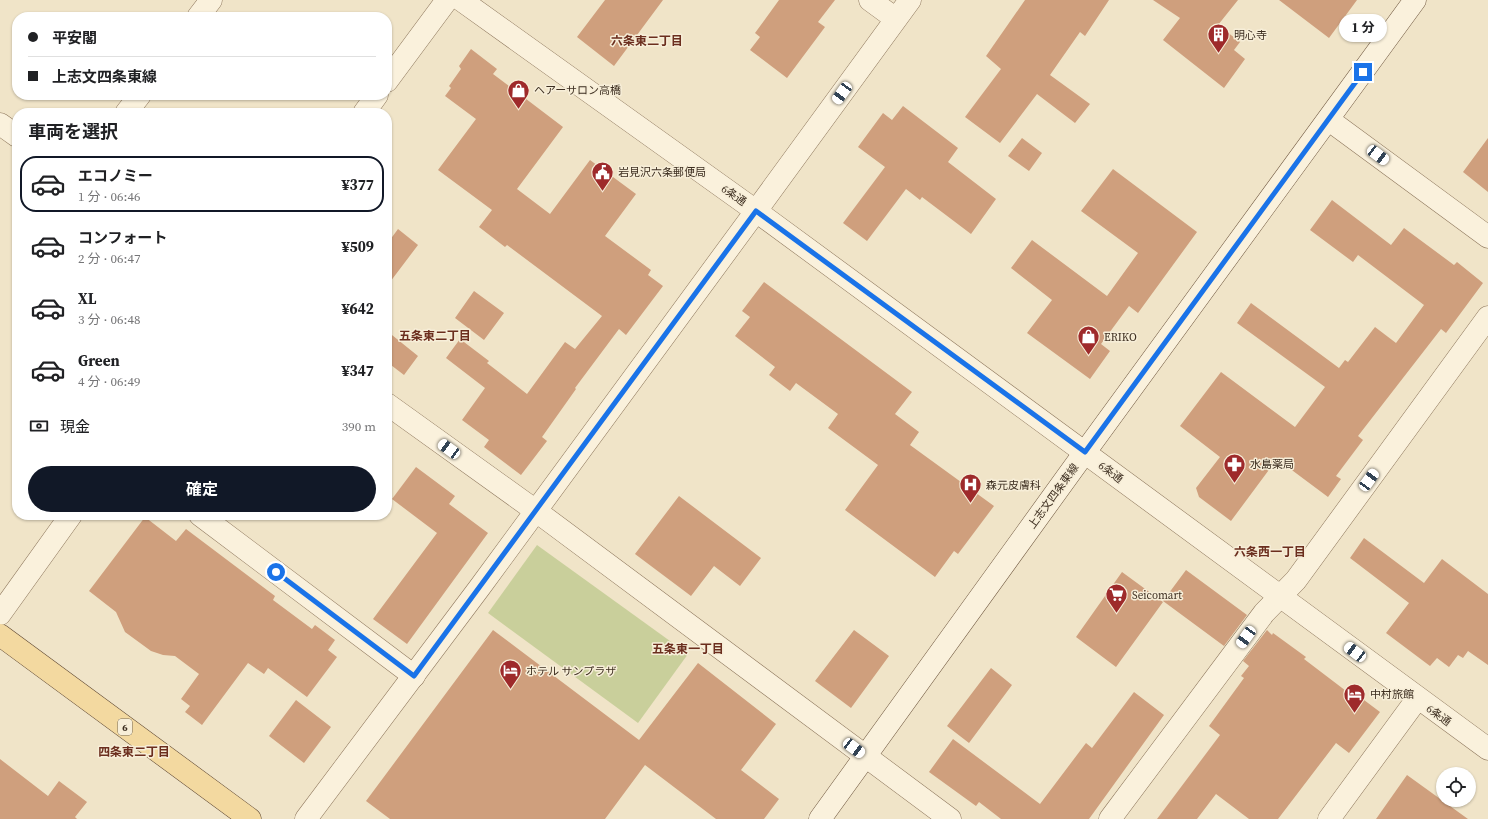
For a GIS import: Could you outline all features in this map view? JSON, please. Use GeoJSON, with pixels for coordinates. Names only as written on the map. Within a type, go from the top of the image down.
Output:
{"type":"FeatureCollection","features":[{"type":"Feature","properties":{"kind":"main road","name":"6"},"geometry":{"type":"LineString","coordinates":[[0,635],[250,819]]}},
{"type":"Feature","properties":{"kind":"street"},"geometry":{"type":"LineString","coordinates":[[202,12],[211,0]]}},
{"type":"Feature","properties":{"kind":"street"},"geometry":{"type":"LineString","coordinates":[[392,75],[447,0]]}},
{"type":"Feature","properties":{"kind":"street","name":"6条通"},"geometry":{"type":"LineString","coordinates":[[461,0],[756,211],[1488,750]]}},
{"type":"Feature","properties":{"kind":"street"},"geometry":{"type":"LineString","coordinates":[[870,0],[896,19]]}},
{"type":"Feature","properties":{"kind":"street"},"geometry":{"type":"LineString","coordinates":[[306,819],[536,511],[910,0]]}},
{"type":"Feature","properties":{"kind":"street","name":"上志文四条東線"},"geometry":{"type":"LineString","coordinates":[[820,819],[1085,452],[1329,120],[1415,0]]}},
{"type":"Feature","properties":{"kind":"street"},"geometry":{"type":"LineString","coordinates":[[130,108],[136,100]]}},
{"type":"Feature","properties":{"kind":"street"},"geometry":{"type":"LineString","coordinates":[[1329,120],[1488,237]]}},
{"type":"Feature","properties":{"kind":"street"},"geometry":{"type":"LineString","coordinates":[[0,124],[12,132]]}},
{"type":"Feature","properties":{"kind":"street"},"geometry":{"type":"LineString","coordinates":[[1110,819],[1264,613],[1296,580],[1488,317]]}},
{"type":"Feature","properties":{"kind":"street"},"geometry":{"type":"LineString","coordinates":[[392,408],[536,511],[950,819]]}},
{"type":"Feature","properties":{"kind":"street"},"geometry":{"type":"LineString","coordinates":[[0,614],[68,520]]}},
{"type":"Feature","properties":{"kind":"street"},"geometry":{"type":"LineString","coordinates":[[207,520],[414,676]]}},
{"type":"Feature","properties":{"kind":"street"},"geometry":{"type":"LineString","coordinates":[[1329,819],[1417,699]]}},
{"type":"Feature","properties":{"kind":"green space"},"geometry":{"type":"Polygon","coordinates":[[[537,545],[688,654],[638,723],[488,613],[537,545]]]}},
{"type":"Feature","properties":{"kind":"building"},"geometry":{"type":"Polygon","coordinates":[[[605,0],[663,0],[614,66],[577,37],[605,0]]]}},
{"type":"Feature","properties":{"kind":"building"},"geometry":{"type":"Polygon","coordinates":[[[779,0],[835,0],[818,22],[825,27],[787,78],[750,50],[760,37],[755,33],[779,0]]]}},
{"type":"Feature","properties":{"kind":"building"},"geometry":{"type":"Polygon","coordinates":[[[1025,0],[1109,0],[1085,36],[1080,32],[1050,75],[1090,104],[1075,123],[1037,94],[1000,143],[965,117],[1001,69],[986,56],[1025,0]]]}},
{"type":"Feature","properties":{"kind":"building"},"geometry":{"type":"Polygon","coordinates":[[[1153,0],[1238,0],[1218,25],[1240,42],[1234,50],[1245,59],[1224,88],[1163,40],[1180,18],[1153,0]]]}},
{"type":"Feature","properties":{"kind":"building"},"geometry":{"type":"Polygon","coordinates":[[[1279,0],[1357,0],[1329,38],[1279,0]]]}},
{"type":"Feature","properties":{"kind":"building"},"geometry":{"type":"Polygon","coordinates":[[[471,49],[497,69],[493,74],[563,127],[517,189],[550,214],[590,160],[636,194],[605,236],[651,270],[648,275],[663,286],[626,335],[619,329],[575,388],[576,389],[542,437],[547,441],[521,475],[484,447],[489,440],[462,420],[485,388],[446,358],[460,339],[489,361],[487,363],[527,394],[565,342],[575,349],[602,316],[507,245],[505,247],[479,227],[492,210],[438,170],[476,119],[445,96],[451,88],[449,86],[461,69],[459,66],[471,49]]]}},
{"type":"Feature","properties":{"kind":"building"},"geometry":{"type":"Polygon","coordinates":[[[903,106],[958,148],[948,162],[996,199],[971,234],[922,197],[920,200],[906,189],[867,241],[843,223],[885,167],[858,147],[883,113],[892,120],[903,106]]]}},
{"type":"Feature","properties":{"kind":"building"},"geometry":{"type":"Polygon","coordinates":[[[1022,138],[1042,153],[1029,171],[1008,156],[1022,138]]]}},
{"type":"Feature","properties":{"kind":"building"},"geometry":{"type":"Polygon","coordinates":[[[1488,138],[1488,192],[1463,172],[1488,138]]]}},
{"type":"Feature","properties":{"kind":"building"},"geometry":{"type":"Polygon","coordinates":[[[1113,169],[1197,232],[1138,313],[1129,306],[1101,344],[1110,351],[1090,379],[1027,333],[1052,300],[1011,268],[1032,240],[1107,296],[1138,253],[1081,211],[1113,169]]]}},
{"type":"Feature","properties":{"kind":"building"},"geometry":{"type":"Polygon","coordinates":[[[1332,200],[1391,245],[1404,228],[1454,265],[1457,262],[1483,283],[1446,333],[1441,329],[1358,436],[1363,440],[1336,476],[1341,479],[1328,497],[1277,459],[1231,521],[1199,497],[1196,488],[1220,457],[1180,426],[1221,372],[1295,427],[1325,387],[1237,323],[1251,303],[1339,368],[1345,360],[1348,362],[1375,327],[1396,343],[1424,305],[1358,255],[1353,262],[1310,230],[1332,200]]]}},
{"type":"Feature","properties":{"kind":"building"},"geometry":{"type":"Polygon","coordinates":[[[398,229],[418,245],[392,279],[392,237],[398,229]]]}},
{"type":"Feature","properties":{"kind":"building"},"geometry":{"type":"Polygon","coordinates":[[[764,282],[912,392],[895,414],[919,432],[910,445],[994,506],[958,554],[954,551],[935,577],[845,510],[878,465],[828,428],[838,414],[796,383],[790,391],[769,375],[775,367],[735,336],[750,317],[742,311],[764,282]]]}},
{"type":"Feature","properties":{"kind":"building"},"geometry":{"type":"Polygon","coordinates":[[[474,291],[504,313],[484,340],[455,318],[474,291]]]}},
{"type":"Feature","properties":{"kind":"building"},"geometry":{"type":"Polygon","coordinates":[[[392,335],[418,356],[404,375],[392,366],[392,335]]]}},
{"type":"Feature","properties":{"kind":"building"},"geometry":{"type":"Polygon","coordinates":[[[416,467],[455,496],[449,504],[488,533],[407,644],[373,619],[437,533],[392,499],[416,467]]]}},
{"type":"Feature","properties":{"kind":"building"},"geometry":{"type":"Polygon","coordinates":[[[679,496],[761,558],[740,586],[714,566],[691,596],[635,554],[679,496]]]}},
{"type":"Feature","properties":{"kind":"building"},"geometry":{"type":"Polygon","coordinates":[[[143,520],[149,520],[176,541],[186,529],[275,596],[273,600],[312,629],[315,625],[335,640],[328,650],[337,657],[307,697],[268,668],[264,674],[248,663],[202,725],[185,712],[190,706],[181,699],[199,674],[175,656],[163,655],[151,651],[125,632],[116,612],[89,591],[143,520]]]}},
{"type":"Feature","properties":{"kind":"building"},"geometry":{"type":"Polygon","coordinates":[[[1364,538],[1424,583],[1442,559],[1488,594],[1488,665],[1468,651],[1463,658],[1458,655],[1449,667],[1437,658],[1430,666],[1386,633],[1409,603],[1350,558],[1364,538]]]}},
{"type":"Feature","properties":{"kind":"building"},"geometry":{"type":"Polygon","coordinates":[[[1186,570],[1247,615],[1224,646],[1163,601],[1186,570]]]}},
{"type":"Feature","properties":{"kind":"building"},"geometry":{"type":"Polygon","coordinates":[[[1122,572],[1163,602],[1116,667],[1076,637],[1122,572]]]}},
{"type":"Feature","properties":{"kind":"building","name":"ホテル サンプラザ"},"geometry":{"type":"Polygon","coordinates":[[[493,630],[639,740],[698,663],[776,724],[741,770],[779,799],[764,819],[716,819],[645,765],[605,819],[390,819],[366,801],[493,630]]]}},
{"type":"Feature","properties":{"kind":"building"},"geometry":{"type":"Polygon","coordinates":[[[854,630],[889,656],[851,708],[815,681],[854,630]]]}},
{"type":"Feature","properties":{"kind":"building"},"geometry":{"type":"Polygon","coordinates":[[[1267,630],[1272,635],[1273,633],[1306,657],[1304,659],[1350,694],[1352,691],[1380,712],[1349,753],[1336,743],[1278,819],[1249,819],[1216,794],[1197,819],[1157,819],[1220,735],[1209,726],[1244,678],[1241,676],[1249,666],[1243,661],[1267,630]]]}},
{"type":"Feature","properties":{"kind":"building"},"geometry":{"type":"Polygon","coordinates":[[[991,668],[1012,685],[969,743],[947,726],[991,668]]]}},
{"type":"Feature","properties":{"kind":"building"},"geometry":{"type":"Polygon","coordinates":[[[1134,692],[1164,715],[1089,819],[1001,819],[979,802],[976,806],[929,772],[953,739],[1040,804],[1086,743],[1092,748],[1134,692]]]}},
{"type":"Feature","properties":{"kind":"building"},"geometry":{"type":"Polygon","coordinates":[[[296,700],[331,727],[304,763],[269,736],[296,700]]]}},
{"type":"Feature","properties":{"kind":"building"},"geometry":{"type":"Polygon","coordinates":[[[0,759],[48,796],[59,781],[87,802],[75,817],[77,819],[0,819],[0,759]]]}},
{"type":"Feature","properties":{"kind":"building"},"geometry":{"type":"Polygon","coordinates":[[[1407,775],[1436,796],[1436,807],[1451,807],[1468,819],[1376,819],[1407,775]]]}},
{"type":"Feature","properties":{"kind":"place","name":"明心寺"},"geometry":{"type":"Point","coordinates":[1219,54]}},
{"type":"Feature","properties":{"kind":"place","name":"ヘアーサロン高橋"},"geometry":{"type":"Point","coordinates":[519,110]}},
{"type":"Feature","properties":{"kind":"place","name":"岩見沢六条郵便局"},"geometry":{"type":"Point","coordinates":[603,192]}},
{"type":"Feature","properties":{"kind":"place","name":"ERIKO"},"geometry":{"type":"Point","coordinates":[1089,356]}},
{"type":"Feature","properties":{"kind":"place","name":"水島薬局"},"geometry":{"type":"Point","coordinates":[1234,484]}},
{"type":"Feature","properties":{"kind":"place","name":"森元皮膚科"},"geometry":{"type":"Point","coordinates":[971,504]}},
{"type":"Feature","properties":{"kind":"place","name":"Seicomart"},"geometry":{"type":"Point","coordinates":[1116,614]}},
{"type":"Feature","properties":{"kind":"place","name":"ホテル サンプラザ"},"geometry":{"type":"Point","coordinates":[511,690]}},
{"type":"Feature","properties":{"kind":"place","name":"中村旅館"},"geometry":{"type":"Point","coordinates":[1354,714]}},
{"type":"Feature","properties":{"kind":"district","name":"六条東二丁目"},"geometry":{"type":"Point","coordinates":[647,41]}},
{"type":"Feature","properties":{"kind":"district","name":"五条東二丁目"},"geometry":{"type":"Point","coordinates":[435,336]}},
{"type":"Feature","properties":{"kind":"district","name":"六条西一丁目"},"geometry":{"type":"Point","coordinates":[1270,552]}},
{"type":"Feature","properties":{"kind":"district","name":"五条東一丁目"},"geometry":{"type":"Point","coordinates":[688,649]}},
{"type":"Feature","properties":{"kind":"district","name":"四条東二丁目"},"geometry":{"type":"Point","coordinates":[134,752]}},
{"type":"Feature","properties":{"kind":"route"},"geometry":{"type":"LineString","coordinates":[[276,572],[414,676],[756,211],[1085,452],[1363,72]]}}]}
